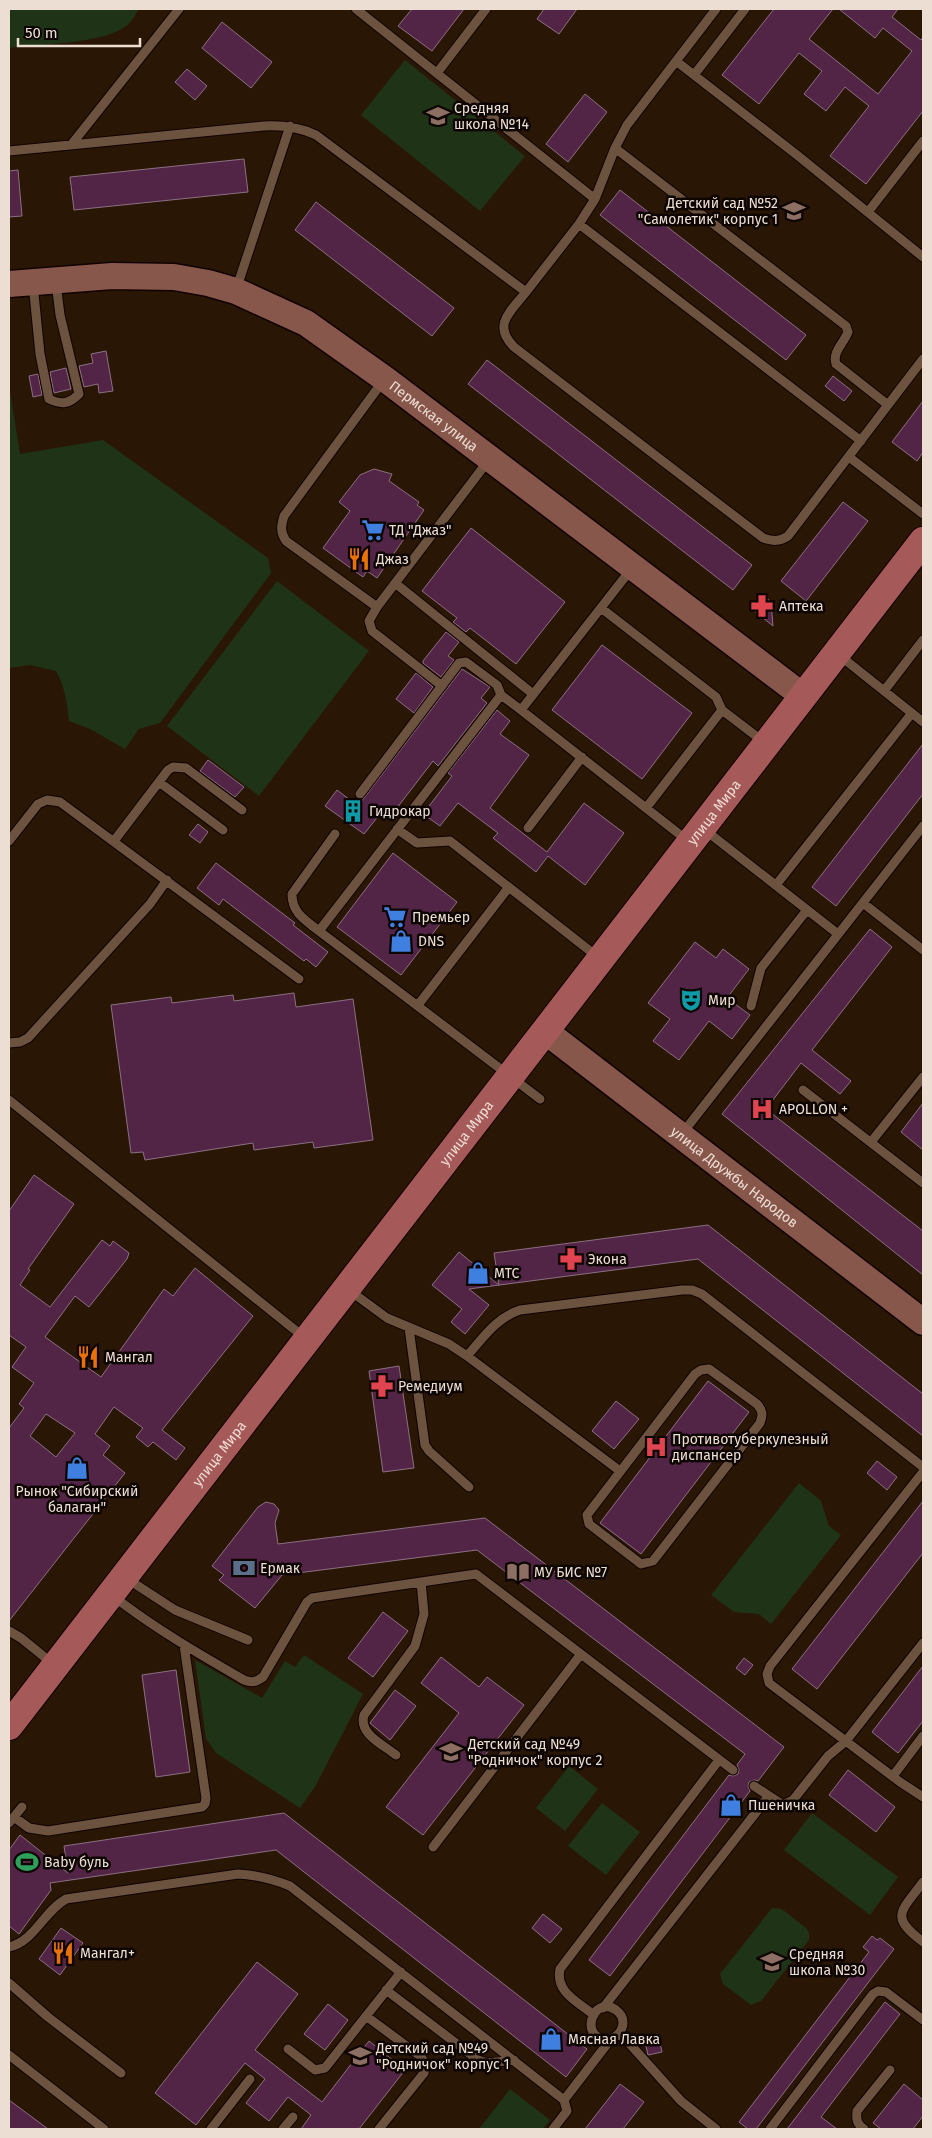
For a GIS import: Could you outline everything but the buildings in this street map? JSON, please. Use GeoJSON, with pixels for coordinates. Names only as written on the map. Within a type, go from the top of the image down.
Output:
{"type":"FeatureCollection","features":[{"type":"Feature","properties":{"kind":"main road","name":"улица Мира"},"geometry":{"type":"LineString","coordinates":[[9,1726],[803,696],[920,552]]}},
{"type":"Feature","properties":{"kind":"street","name":"Пермская улица"},"geometry":{"type":"LineString","coordinates":[[33,281],[112,276],[174,277],[208,283],[236,291],[306,323],[385,379],[803,696]]}},
{"type":"Feature","properties":{"kind":"street","name":"улица Дружбы Народов"},"geometry":{"type":"LineString","coordinates":[[545,1031],[923,1322]]}},
{"type":"Feature","properties":{"kind":"lane"},"geometry":{"type":"LineString","coordinates":[[72,145],[178,9]]}},
{"type":"Feature","properties":{"kind":"lane"},"geometry":{"type":"LineString","coordinates":[[356,9],[595,199]]}},
{"type":"Feature","properties":{"kind":"lane"},"geometry":{"type":"LineString","coordinates":[[437,73],[486,9]]}},
{"type":"Feature","properties":{"kind":"lane"},"geometry":{"type":"LineString","coordinates":[[694,75],[745,9]]}},
{"type":"Feature","properties":{"kind":"lane"},"geometry":{"type":"LineString","coordinates":[[712,10],[627,125],[615,148],[595,199],[579,224],[506,317],[503,327],[506,338],[514,347],[763,538],[773,541],[781,540],[788,536],[923,359]]}},
{"type":"Feature","properties":{"kind":"lane"},"geometry":{"type":"LineString","coordinates":[[676,61],[923,257]]}},
{"type":"Feature","properties":{"kind":"lane"},"geometry":{"type":"LineString","coordinates":[[9,151],[264,126],[290,126],[316,135],[526,292]]}},
{"type":"Feature","properties":{"kind":"lane"},"geometry":{"type":"LineString","coordinates":[[236,291],[290,126]]}},
{"type":"Feature","properties":{"kind":"lane"},"geometry":{"type":"LineString","coordinates":[[868,212],[923,141]]}},
{"type":"Feature","properties":{"kind":"lane"},"geometry":{"type":"LineString","coordinates":[[615,148],[846,326],[848,332],[836,353],[834,359],[836,364],[888,405]]}},
{"type":"Feature","properties":{"kind":"lane"},"geometry":{"type":"LineString","coordinates":[[579,224],[861,441]]}},
{"type":"Feature","properties":{"kind":"lane"},"geometry":{"type":"LineString","coordinates":[[33,281],[60,314],[79,394],[71,402],[60,404],[49,398],[40,354],[33,281]]}},
{"type":"Feature","properties":{"kind":"lane"},"geometry":{"type":"LineString","coordinates":[[377,607],[286,541],[282,534],[281,525],[290,508],[385,379]]}},
{"type":"Feature","properties":{"kind":"lane"},"geometry":{"type":"LineString","coordinates":[[848,457],[923,514]]}},
{"type":"Feature","properties":{"kind":"lane"},"geometry":{"type":"LineString","coordinates":[[442,686],[372,630],[369,621],[377,607],[490,458]]}},
{"type":"Feature","properties":{"kind":"lane"},"geometry":{"type":"LineString","coordinates":[[521,710],[633,566]]}},
{"type":"Feature","properties":{"kind":"lane"},"geometry":{"type":"LineString","coordinates":[[396,584],[533,694]]}},
{"type":"Feature","properties":{"kind":"lane"},"geometry":{"type":"LineString","coordinates":[[601,608],[716,697],[722,710],[767,744]]}},
{"type":"Feature","properties":{"kind":"lane"},"geometry":{"type":"LineString","coordinates":[[884,691],[923,640]]}},
{"type":"Feature","properties":{"kind":"lane"},"geometry":{"type":"LineString","coordinates":[[837,654],[923,722]]}},
{"type":"Feature","properties":{"kind":"lane"},"geometry":{"type":"LineString","coordinates":[[360,794],[459,663],[466,662],[497,685],[501,694],[646,808],[696,835],[776,885],[838,934]]}},
{"type":"Feature","properties":{"kind":"lane"},"geometry":{"type":"LineString","coordinates":[[319,931],[501,694]]}},
{"type":"Feature","properties":{"kind":"lane"},"geometry":{"type":"LineString","coordinates":[[646,808],[722,710]]}},
{"type":"Feature","properties":{"kind":"lane"},"geometry":{"type":"LineString","coordinates":[[776,885],[912,713]]}},
{"type":"Feature","properties":{"kind":"lane"},"geometry":{"type":"LineString","coordinates":[[528,828],[582,757]]}},
{"type":"Feature","properties":{"kind":"lane"},"geometry":{"type":"LineString","coordinates":[[114,840],[173,766],[186,768],[242,810]]}},
{"type":"Feature","properties":{"kind":"lane"},"geometry":{"type":"LineString","coordinates":[[159,782],[223,830]]}},
{"type":"Feature","properties":{"kind":"lane"},"geometry":{"type":"LineString","coordinates":[[9,841],[38,804],[47,800],[60,802],[114,840],[299,979]]}},
{"type":"Feature","properties":{"kind":"lane"},"geometry":{"type":"LineString","coordinates":[[681,1135],[923,826]]}},
{"type":"Feature","properties":{"kind":"lane"},"geometry":{"type":"LineString","coordinates":[[397,829],[417,843],[450,841],[600,959]]}},
{"type":"Feature","properties":{"kind":"lane"},"geometry":{"type":"LineString","coordinates":[[335,834],[292,894],[292,904],[296,912],[540,1099]]}},
{"type":"Feature","properties":{"kind":"lane"},"geometry":{"type":"LineString","coordinates":[[9,1043],[20,1042],[28,1038],[150,904],[167,880]]}},
{"type":"Feature","properties":{"kind":"lane"},"geometry":{"type":"LineString","coordinates":[[418,1005],[509,887]]}},
{"type":"Feature","properties":{"kind":"lane"},"geometry":{"type":"LineString","coordinates":[[863,903],[923,950]]}},
{"type":"Feature","properties":{"kind":"lane"},"geometry":{"type":"LineString","coordinates":[[751,1006],[761,968],[807,910]]}},
{"type":"Feature","properties":{"kind":"lane"},"geometry":{"type":"LineString","coordinates":[[871,1142],[923,1077]]}},
{"type":"Feature","properties":{"kind":"lane"},"geometry":{"type":"LineString","coordinates":[[803,1090],[923,1183]]}},
{"type":"Feature","properties":{"kind":"lane"},"geometry":{"type":"LineString","coordinates":[[9,1100],[307,1339]]}},
{"type":"Feature","properties":{"kind":"lane"},"geometry":{"type":"LineString","coordinates":[[347,1288],[387,1318],[449,1344],[467,1356],[620,1471]]}},
{"type":"Feature","properties":{"kind":"lane"},"geometry":{"type":"LineString","coordinates":[[467,1356],[499,1320],[520,1310],[692,1290],[702,1294],[923,1467]]}},
{"type":"Feature","properties":{"kind":"lane"},"geometry":{"type":"LineString","coordinates":[[409,1328],[425,1445],[429,1451],[469,1487]]}},
{"type":"Feature","properties":{"kind":"lane"},"geometry":{"type":"LineString","coordinates":[[709,1369],[716,1372],[762,1410],[763,1416],[760,1423],[653,1561],[646,1564],[635,1560],[589,1524],[587,1520],[589,1511],[620,1471],[695,1374],[701,1370],[709,1369]]}},
{"type":"Feature","properties":{"kind":"lane"},"geometry":{"type":"LineString","coordinates":[[923,1472],[770,1666],[767,1674],[769,1683],[892,1776],[923,1797]]}},
{"type":"Feature","properties":{"kind":"lane"},"geometry":{"type":"LineString","coordinates":[[117,1585],[143,1618],[184,1645],[244,1680],[256,1682],[263,1677],[307,1602],[312,1598],[476,1574],[733,1770]]}},
{"type":"Feature","properties":{"kind":"lane"},"geometry":{"type":"LineString","coordinates":[[396,1755],[365,1731],[362,1721],[415,1646],[424,1614],[421,1582]]}},
{"type":"Feature","properties":{"kind":"lane"},"geometry":{"type":"LineString","coordinates":[[117,1585],[248,1640]]}},
{"type":"Feature","properties":{"kind":"lane"},"geometry":{"type":"LineString","coordinates":[[9,1631],[56,1665]]}},
{"type":"Feature","properties":{"kind":"lane"},"geometry":{"type":"LineString","coordinates":[[754,1786],[778,1803],[783,1805],[788,1803],[828,1756],[846,1741],[923,1643]]}},
{"type":"Feature","properties":{"kind":"lane"},"geometry":{"type":"LineString","coordinates":[[22,1807],[11,1820],[29,1828],[48,1832],[202,1807],[205,1804],[206,1798],[184,1645]]}},
{"type":"Feature","properties":{"kind":"lane"},"geometry":{"type":"LineString","coordinates":[[433,1847],[581,1654]]}},
{"type":"Feature","properties":{"kind":"lane"},"geometry":{"type":"LineString","coordinates":[[892,1776],[923,1736]]}},
{"type":"Feature","properties":{"kind":"lane"},"geometry":{"type":"LineString","coordinates":[[594,2015],[560,1986],[558,1977],[560,1969],[719,1760]]}},
{"type":"Feature","properties":{"kind":"lane"},"geometry":{"type":"LineString","coordinates":[[611,2039],[600,2038],[594,2033],[591,2023],[594,2015],[603,2008],[768,1797]]}},
{"type":"Feature","properties":{"kind":"lane"},"geometry":{"type":"LineString","coordinates":[[9,1947],[19,1945],[29,1938],[55,1905],[66,1899],[238,1874],[279,1881],[290,1886],[564,2100],[567,2111],[553,2129]]}},
{"type":"Feature","properties":{"kind":"lane"},"geometry":{"type":"LineString","coordinates":[[923,1882],[904,1908],[901,1918],[903,1925],[923,1942]]}},
{"type":"Feature","properties":{"kind":"lane"},"geometry":{"type":"LineString","coordinates":[[288,2049],[315,2070],[320,2071],[325,2068],[401,1972]]}},
{"type":"Feature","properties":{"kind":"lane"},"geometry":{"type":"LineString","coordinates":[[9,1983],[48,2017],[121,2073]]}},
{"type":"Feature","properties":{"kind":"lane"},"geometry":{"type":"LineString","coordinates":[[386,1990],[478,2060],[488,2063],[514,2060]]}},
{"type":"Feature","properties":{"kind":"lane"},"geometry":{"type":"LineString","coordinates":[[564,2100],[611,2039],[620,2033],[623,2022],[620,2015],[617,1990]]}},
{"type":"Feature","properties":{"kind":"lane"},"geometry":{"type":"LineString","coordinates":[[770,2129],[873,1994],[878,1991],[886,1992],[923,2020]]}},
{"type":"Feature","properties":{"kind":"lane"},"geometry":{"type":"LineString","coordinates":[[603,2008],[612,2008],[620,2015]]}},
{"type":"Feature","properties":{"kind":"lane"},"geometry":{"type":"LineString","coordinates":[[366,2016],[420,2056],[426,2068],[380,2129]]}},
{"type":"Feature","properties":{"kind":"lane"},"geometry":{"type":"LineString","coordinates":[[620,2033],[681,2102],[716,2129]]}},
{"type":"Feature","properties":{"kind":"lane"},"geometry":{"type":"LineString","coordinates":[[9,2055],[104,2129]]}},
{"type":"Feature","properties":{"kind":"lane"},"geometry":{"type":"LineString","coordinates":[[864,2129],[858,2125],[857,2111],[890,2070]]}},
{"type":"Feature","properties":{"kind":"lane"},"geometry":{"type":"LineString","coordinates":[[211,2129],[250,2078]]}},
{"type":"Feature","properties":{"kind":"lane"},"geometry":{"type":"LineString","coordinates":[[283,2129],[292,2117]]}},
{"type":"Feature","properties":{"kind":"green space"},"geometry":{"type":"Polygon","coordinates":[[[9,9],[139,9],[125,27],[101,37],[9,48],[9,9]]]}},
{"type":"Feature","properties":{"kind":"green space"},"geometry":{"type":"Polygon","coordinates":[[[405,60],[525,156],[480,211],[361,115],[405,60]]]}},
{"type":"Feature","properties":{"kind":"green space"},"geometry":{"type":"Polygon","coordinates":[[[9,385],[20,454],[103,440],[268,558],[271,573],[160,723],[139,729],[125,749],[90,729],[69,721],[64,689],[56,671],[30,665],[9,668],[9,385]]]}},
{"type":"Feature","properties":{"kind":"green space"},"geometry":{"type":"Polygon","coordinates":[[[277,581],[369,651],[259,796],[167,726],[277,581]]]}},
{"type":"Feature","properties":{"kind":"green space"},"geometry":{"type":"Polygon","coordinates":[[[799,1483],[821,1501],[829,1526],[841,1535],[771,1624],[759,1614],[734,1612],[711,1595],[799,1483]]]}},
{"type":"Feature","properties":{"kind":"green space"},"geometry":{"type":"Polygon","coordinates":[[[304,1655],[363,1694],[316,1785],[300,1808],[216,1753],[206,1739],[195,1660],[262,1698],[285,1661],[295,1667],[304,1655]]]}},
{"type":"Feature","properties":{"kind":"green space"},"geometry":{"type":"Polygon","coordinates":[[[569,1766],[598,1789],[565,1831],[536,1808],[569,1766]]]}},
{"type":"Feature","properties":{"kind":"green space"},"geometry":{"type":"Polygon","coordinates":[[[602,1803],[640,1832],[606,1875],[568,1846],[602,1803]]]}},
{"type":"Feature","properties":{"kind":"green space"},"geometry":{"type":"Polygon","coordinates":[[[812,1813],[898,1877],[870,1915],[784,1850],[812,1813]]]}},
{"type":"Feature","properties":{"kind":"green space"},"geometry":{"type":"Polygon","coordinates":[[[772,1908],[782,1909],[807,1929],[809,1940],[761,2001],[751,2005],[723,1984],[720,1974],[772,1908]]]}},
{"type":"Feature","properties":{"kind":"green space"},"geometry":{"type":"Polygon","coordinates":[[[510,2089],[550,2120],[543,2129],[479,2129],[510,2089]]]}},
{"type":"Feature","properties":{"kind":"place","name":"Средняя школа №14"},"geometry":{"type":"Point","coordinates":[438,116]}},
{"type":"Feature","properties":{"kind":"place","name":"Детский сад №52 \"Самолетик\" корпус 1"},"geometry":{"type":"Point","coordinates":[794,211]}},
{"type":"Feature","properties":{"kind":"place","name":"ТД \"Джаз\""},"geometry":{"type":"Point","coordinates":[373,530]}},
{"type":"Feature","properties":{"kind":"place","name":"Джаз"},"geometry":{"type":"Point","coordinates":[359,559]}},
{"type":"Feature","properties":{"kind":"place","name":"Аптека"},"geometry":{"type":"Point","coordinates":[762,606]}},
{"type":"Feature","properties":{"kind":"place","name":"Гидрокар"},"geometry":{"type":"Point","coordinates":[353,811]}},
{"type":"Feature","properties":{"kind":"place","name":"Премьер"},"geometry":{"type":"Point","coordinates":[395,917]}},
{"type":"Feature","properties":{"kind":"place","name":"DNS"},"geometry":{"type":"Point","coordinates":[401,941]}},
{"type":"Feature","properties":{"kind":"place","name":"Мир"},"geometry":{"type":"Point","coordinates":[691,1000]}},
{"type":"Feature","properties":{"kind":"place","name":"APOLLON +"},"geometry":{"type":"Point","coordinates":[762,1109]}},
{"type":"Feature","properties":{"kind":"place","name":"Экона"},"geometry":{"type":"Point","coordinates":[571,1259]}},
{"type":"Feature","properties":{"kind":"place","name":"МТС"},"geometry":{"type":"Point","coordinates":[478,1273]}},
{"type":"Feature","properties":{"kind":"place","name":"Мангал"},"geometry":{"type":"Point","coordinates":[88,1357]}},
{"type":"Feature","properties":{"kind":"place","name":"Ремедиум"},"geometry":{"type":"Point","coordinates":[382,1386]}},
{"type":"Feature","properties":{"kind":"place","name":"Противотуберкулезный диспансер"},"geometry":{"type":"Point","coordinates":[656,1447]}},
{"type":"Feature","properties":{"kind":"place","name":"Рынок \"Сибирский балаган\""},"geometry":{"type":"Point","coordinates":[77,1468]}},
{"type":"Feature","properties":{"kind":"place","name":"Ермак"},"geometry":{"type":"Point","coordinates":[244,1568]}},
{"type":"Feature","properties":{"kind":"place","name":"МУ БИС №7"},"geometry":{"type":"Point","coordinates":[518,1572]}},
{"type":"Feature","properties":{"kind":"place","name":"Детский сад №49 \"Родничок\" корпус 2"},"geometry":{"type":"Point","coordinates":[451,1752]}},
{"type":"Feature","properties":{"kind":"place","name":"Пшеничка"},"geometry":{"type":"Point","coordinates":[731,1805]}},
{"type":"Feature","properties":{"kind":"place","name":"Baby буль"},"geometry":{"type":"Point","coordinates":[27,1862]}},
{"type":"Feature","properties":{"kind":"place","name":"Мангал+"},"geometry":{"type":"Point","coordinates":[63,1953]}},
{"type":"Feature","properties":{"kind":"place","name":"Средняя школа №30"},"geometry":{"type":"Point","coordinates":[772,1962]}},
{"type":"Feature","properties":{"kind":"place","name":"Мясная Лавка"},"geometry":{"type":"Point","coordinates":[551,2039]}},
{"type":"Feature","properties":{"kind":"place","name":"Детский сад №49 \"Родничок\" корпус 1"},"geometry":{"type":"Point","coordinates":[360,2056]}}]}
